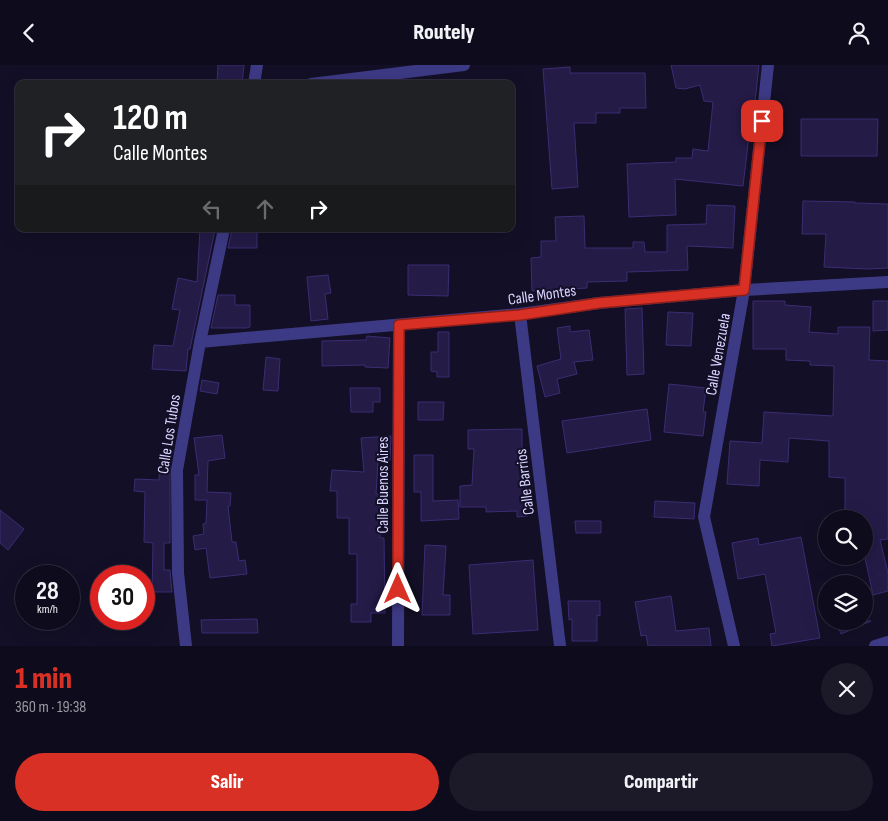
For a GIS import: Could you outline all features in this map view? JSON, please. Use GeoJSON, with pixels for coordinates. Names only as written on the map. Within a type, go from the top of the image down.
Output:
{"type":"FeatureCollection","features":[{"type":"Feature","properties":{"kind":"street"},"geometry":{"type":"LineString","coordinates":[[255,80],[257,65]]}},
{"type":"Feature","properties":{"kind":"street"},"geometry":{"type":"LineString","coordinates":[[343,80],[464,65]]}},
{"type":"Feature","properties":{"kind":"street","name":"Calle Venezuela"},"geometry":{"type":"LineString","coordinates":[[734,646],[704,517],[744,290],[768,65]]}},
{"type":"Feature","properties":{"kind":"street","name":"Calle Los Tubos"},"geometry":{"type":"LineString","coordinates":[[186,646],[178,573],[177,470],[200,342],[223,232]]}},
{"type":"Feature","properties":{"kind":"street","name":"Calle Montes"},"geometry":{"type":"LineString","coordinates":[[200,342],[520,315],[599,303],[744,290],[888,282]]}},
{"type":"Feature","properties":{"kind":"street","name":"Calle Barrios"},"geometry":{"type":"LineString","coordinates":[[520,315],[560,646]]}},
{"type":"Feature","properties":{"kind":"street","name":"Calle Buenos Aires"},"geometry":{"type":"LineString","coordinates":[[398,646],[399,325]]}},
{"type":"Feature","properties":{"kind":"street"},"geometry":{"type":"LineString","coordinates":[[875,646],[888,642]]}},
{"type":"Feature","properties":{"kind":"building"},"geometry":{"type":"Polygon","coordinates":[[[218,65],[244,65],[242,80],[217,80],[218,65]]]}},
{"type":"Feature","properties":{"kind":"building"},"geometry":{"type":"Polygon","coordinates":[[[671,65],[759,65],[743,186],[675,179],[676,215],[629,217],[627,164],[676,162],[676,158],[692,158],[693,149],[708,151],[713,102],[704,101],[700,85],[685,89],[676,88],[671,65]]]}},
{"type":"Feature","properties":{"kind":"building"},"geometry":{"type":"Polygon","coordinates":[[[570,67],[570,73],[645,73],[646,108],[620,108],[620,113],[596,113],[596,123],[574,123],[578,187],[552,189],[543,69],[570,67]]]}},
{"type":"Feature","properties":{"kind":"building"},"geometry":{"type":"Polygon","coordinates":[[[801,119],[878,119],[877,156],[801,156],[801,119]]]}},
{"type":"Feature","properties":{"kind":"building"},"geometry":{"type":"Polygon","coordinates":[[[803,201],[888,204],[888,268],[824,267],[826,234],[802,234],[803,201]]]}},
{"type":"Feature","properties":{"kind":"building"},"geometry":{"type":"Polygon","coordinates":[[[707,205],[735,206],[733,248],[687,246],[688,270],[627,272],[627,281],[587,282],[587,288],[532,291],[531,258],[541,257],[541,241],[556,241],[555,217],[584,216],[585,248],[633,248],[633,242],[644,242],[645,252],[667,252],[667,225],[706,224],[707,205]]]}},
{"type":"Feature","properties":{"kind":"building"},"geometry":{"type":"Polygon","coordinates":[[[200,232],[215,232],[190,349],[188,349],[186,371],[152,369],[154,345],[173,346],[180,310],[172,309],[178,278],[197,282],[200,232]]]}},
{"type":"Feature","properties":{"kind":"building"},"geometry":{"type":"Polygon","coordinates":[[[232,232],[257,232],[257,248],[228,248],[232,232]]]}},
{"type":"Feature","properties":{"kind":"building"},"geometry":{"type":"Polygon","coordinates":[[[408,265],[449,265],[448,296],[408,295],[408,265]]]}},
{"type":"Feature","properties":{"kind":"building"},"geometry":{"type":"Polygon","coordinates":[[[328,275],[331,293],[325,294],[328,319],[311,321],[307,277],[328,275]]]}},
{"type":"Feature","properties":{"kind":"building"},"geometry":{"type":"Polygon","coordinates":[[[218,295],[235,295],[235,305],[250,305],[250,327],[211,328],[218,295]]]}},
{"type":"Feature","properties":{"kind":"building"},"geometry":{"type":"Polygon","coordinates":[[[753,301],[785,301],[785,305],[811,307],[809,332],[838,334],[838,327],[870,327],[869,360],[888,361],[888,539],[880,540],[888,573],[888,591],[873,595],[873,575],[869,575],[867,565],[873,565],[873,510],[845,510],[845,478],[829,477],[829,441],[789,438],[788,462],[760,460],[759,486],[727,484],[730,441],[762,443],[764,412],[833,416],[834,366],[810,365],[810,361],[786,360],[786,349],[753,349],[753,301]]]}},
{"type":"Feature","properties":{"kind":"building"},"geometry":{"type":"Polygon","coordinates":[[[873,301],[888,301],[888,330],[873,331],[873,301]]]}},
{"type":"Feature","properties":{"kind":"building"},"geometry":{"type":"Polygon","coordinates":[[[642,308],[644,374],[627,375],[625,309],[642,308]]]}},
{"type":"Feature","properties":{"kind":"building"},"geometry":{"type":"Polygon","coordinates":[[[668,312],[693,313],[691,346],[666,345],[668,312]]]}},
{"type":"Feature","properties":{"kind":"building"},"geometry":{"type":"Polygon","coordinates":[[[570,326],[570,332],[589,330],[593,360],[574,362],[577,374],[557,379],[560,393],[545,397],[537,366],[561,359],[557,328],[570,326]]]}},
{"type":"Feature","properties":{"kind":"building"},"geometry":{"type":"Polygon","coordinates":[[[438,332],[449,332],[449,377],[437,377],[437,372],[431,371],[431,352],[438,352],[438,332]]]}},
{"type":"Feature","properties":{"kind":"building"},"geometry":{"type":"Polygon","coordinates":[[[367,336],[390,338],[388,368],[365,367],[365,365],[322,366],[322,341],[366,340],[367,336]]]}},
{"type":"Feature","properties":{"kind":"building"},"geometry":{"type":"Polygon","coordinates":[[[266,357],[280,359],[278,391],[263,390],[266,357]]]}},
{"type":"Feature","properties":{"kind":"building"},"geometry":{"type":"Polygon","coordinates":[[[202,380],[219,383],[217,394],[200,391],[202,380]]]}},
{"type":"Feature","properties":{"kind":"building"},"geometry":{"type":"Polygon","coordinates":[[[669,384],[706,388],[703,436],[664,432],[669,384]]]}},
{"type":"Feature","properties":{"kind":"building"},"geometry":{"type":"Polygon","coordinates":[[[350,388],[380,388],[380,402],[373,402],[373,412],[351,412],[350,388]]]}},
{"type":"Feature","properties":{"kind":"building"},"geometry":{"type":"Polygon","coordinates":[[[418,402],[444,402],[443,420],[418,420],[418,402]]]}},
{"type":"Feature","properties":{"kind":"building"},"geometry":{"type":"Polygon","coordinates":[[[647,409],[651,440],[567,453],[562,421],[647,409]]]}},
{"type":"Feature","properties":{"kind":"building"},"geometry":{"type":"Polygon","coordinates":[[[522,429],[522,461],[526,461],[525,484],[527,484],[528,516],[517,517],[517,511],[486,512],[486,507],[460,507],[460,486],[472,485],[474,449],[468,449],[468,430],[522,429]]]}},
{"type":"Feature","properties":{"kind":"building"},"geometry":{"type":"Polygon","coordinates":[[[222,435],[225,458],[208,461],[207,492],[231,493],[230,506],[228,506],[232,542],[236,542],[239,561],[245,560],[247,574],[210,578],[206,548],[195,550],[193,536],[204,534],[203,524],[206,523],[207,500],[195,500],[195,475],[199,475],[194,438],[222,435]]]}},
{"type":"Feature","properties":{"kind":"building"},"geometry":{"type":"Polygon","coordinates":[[[391,436],[390,460],[378,461],[376,494],[380,494],[380,538],[384,538],[385,613],[371,613],[371,622],[351,622],[351,604],[357,604],[357,554],[349,554],[349,518],[337,518],[337,491],[330,491],[332,470],[364,472],[361,438],[391,436]]]}},
{"type":"Feature","properties":{"kind":"building"},"geometry":{"type":"Polygon","coordinates":[[[414,455],[433,455],[433,501],[458,500],[459,519],[421,521],[421,492],[414,492],[414,455]]]}},
{"type":"Feature","properties":{"kind":"building"},"geometry":{"type":"Polygon","coordinates":[[[160,464],[170,465],[170,543],[164,543],[164,570],[170,570],[172,592],[155,592],[153,543],[144,542],[145,492],[134,491],[135,479],[159,480],[160,464]]]}},
{"type":"Feature","properties":{"kind":"building"},"geometry":{"type":"Polygon","coordinates":[[[655,501],[695,503],[694,519],[654,517],[655,501]]]}},
{"type":"Feature","properties":{"kind":"building"},"geometry":{"type":"Polygon","coordinates":[[[0,510],[24,529],[8,550],[0,543],[0,510]]]}},
{"type":"Feature","properties":{"kind":"building"},"geometry":{"type":"Polygon","coordinates":[[[575,521],[601,521],[601,533],[576,533],[575,521]]]}},
{"type":"Feature","properties":{"kind":"building"},"geometry":{"type":"Polygon","coordinates":[[[801,537],[820,638],[772,646],[770,634],[776,633],[765,574],[738,579],[732,543],[758,538],[759,545],[801,537]]]}},
{"type":"Feature","properties":{"kind":"building"},"geometry":{"type":"Polygon","coordinates":[[[425,545],[446,546],[443,595],[450,595],[450,615],[422,615],[425,545]]]}},
{"type":"Feature","properties":{"kind":"building"},"geometry":{"type":"Polygon","coordinates":[[[533,560],[538,630],[473,634],[469,565],[533,560]]]}},
{"type":"Feature","properties":{"kind":"building"},"geometry":{"type":"Polygon","coordinates":[[[671,596],[676,631],[709,628],[711,646],[648,646],[646,635],[641,636],[635,602],[671,596]]]}},
{"type":"Feature","properties":{"kind":"building"},"geometry":{"type":"Polygon","coordinates":[[[568,601],[600,601],[600,616],[597,615],[597,641],[572,641],[572,619],[569,620],[568,601]]]}},
{"type":"Feature","properties":{"kind":"building"},"geometry":{"type":"Polygon","coordinates":[[[257,619],[258,633],[202,633],[201,620],[257,619]]]}},
{"type":"Feature","properties":{"kind":"building"},"geometry":{"type":"Polygon","coordinates":[[[839,630],[850,630],[841,634],[839,630]]]}},
{"type":"Feature","properties":{"kind":"route"},"geometry":{"type":"LineString","coordinates":[[398,589],[399,325],[520,315],[599,303],[744,290],[762,121]]}}]}
